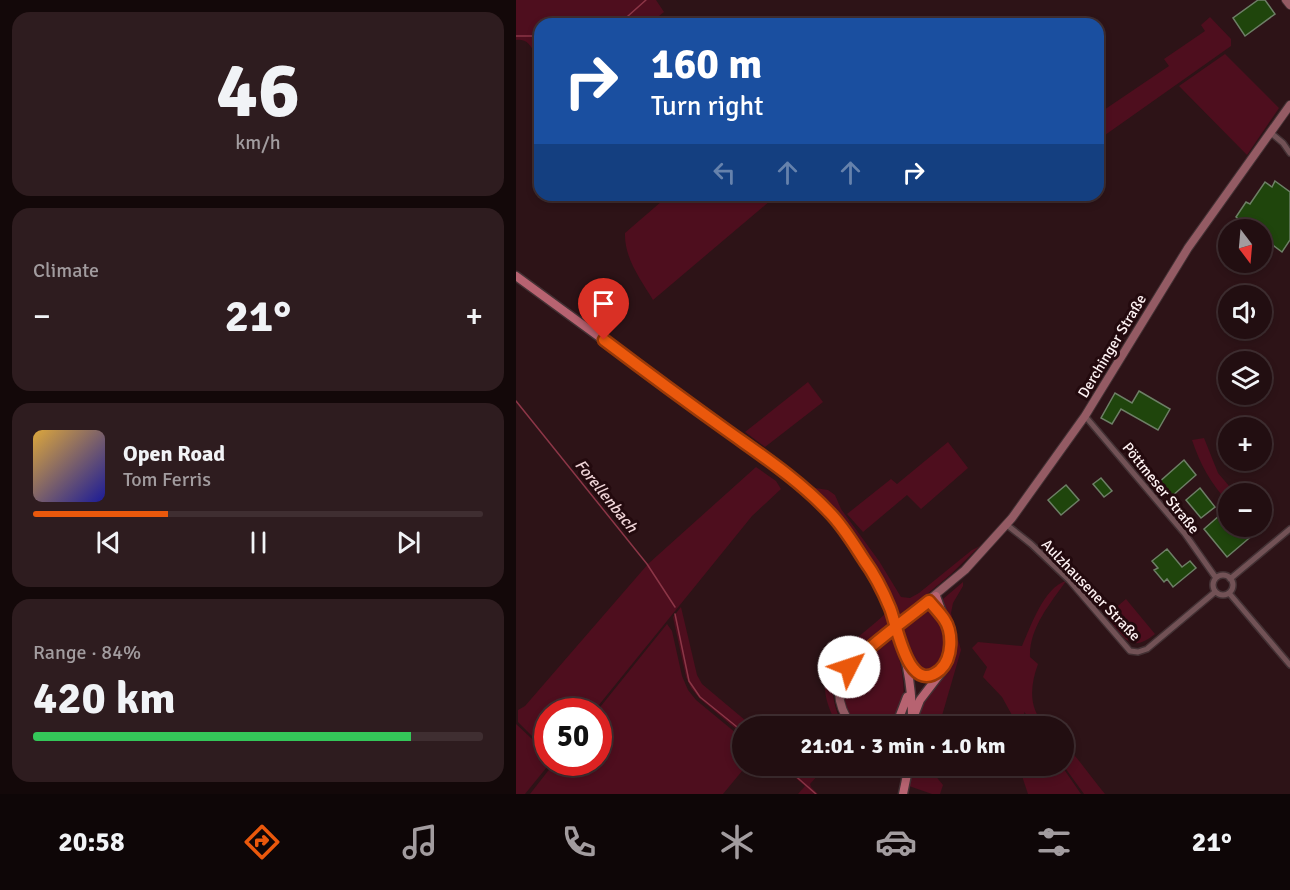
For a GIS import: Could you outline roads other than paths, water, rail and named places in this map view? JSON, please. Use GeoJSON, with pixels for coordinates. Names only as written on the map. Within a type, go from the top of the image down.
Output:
{"type":"FeatureCollection","features":[{"type":"Feature","properties":{"kind":"main road"},"geometry":{"type":"LineString","coordinates":[[1286,0],[1290,5]]}},
{"type":"Feature","properties":{"kind":"main road","name":"Derchinger Straße"},"geometry":{"type":"LineString","coordinates":[[847,716],[839,696],[842,677],[857,658],[943,590],[982,554],[1006,525],[1085,416],[1188,248],[1290,105]]}},
{"type":"Feature","properties":{"kind":"main road"},"geometry":{"type":"LineString","coordinates":[[516,276],[805,488],[831,513],[871,569],[891,610],[904,654],[911,716]]}},
{"type":"Feature","properties":{"kind":"main road"},"geometry":{"type":"LineString","coordinates":[[915,716],[920,700],[945,665],[950,641],[945,620],[932,598]]}},
{"type":"Feature","properties":{"kind":"main road"},"geometry":{"type":"LineString","coordinates":[[904,654],[914,669],[925,675],[934,674],[945,665]]}},
{"type":"Feature","properties":{"kind":"main road"},"geometry":{"type":"LineString","coordinates":[[899,716],[903,712],[909,688]]}},
{"type":"Feature","properties":{"kind":"main road"},"geometry":{"type":"LineString","coordinates":[[903,794],[907,776]]}},
{"type":"Feature","properties":{"kind":"street"},"geometry":{"type":"LineString","coordinates":[[1271,133],[1284,143],[1290,153]]}},
{"type":"Feature","properties":{"kind":"street","name":"Pöttmeser Straße"},"geometry":{"type":"LineString","coordinates":[[1085,416],[1185,534],[1216,578]]}},
{"type":"Feature","properties":{"kind":"street","name":"Aulzhausener Straße"},"geometry":{"type":"LineString","coordinates":[[1006,525],[1031,544],[1069,580],[1130,651],[1138,652],[1147,649],[1215,592]]}},
{"type":"Feature","properties":{"kind":"street"},"geometry":{"type":"LineString","coordinates":[[1230,579],[1290,529]]}},
{"type":"Feature","properties":{"kind":"street"},"geometry":{"type":"LineString","coordinates":[[1223,575],[1230,579],[1233,588],[1229,593],[1220,595],[1215,592],[1213,583],[1216,578],[1223,575]]}},
{"type":"Feature","properties":{"kind":"street"},"geometry":{"type":"LineString","coordinates":[[1229,593],[1290,665]]}},
{"type":"Feature","properties":{"kind":"waterway"},"geometry":{"type":"LineString","coordinates":[[626,18],[646,0]]}},
{"type":"Feature","properties":{"kind":"waterway"},"geometry":{"type":"LineString","coordinates":[[516,36],[534,36]]}},
{"type":"Feature","properties":{"kind":"waterway","name":"Forellenbach"},"geometry":{"type":"LineString","coordinates":[[516,401],[647,564],[675,607]]}},
{"type":"Feature","properties":{"kind":"waterway","name":"Forellenbach"},"geometry":{"type":"LineString","coordinates":[[675,614],[689,681],[700,697],[732,723]]}},
{"type":"Feature","properties":{"kind":"waterway","name":"Forellenbach"},"geometry":{"type":"LineString","coordinates":[[796,776],[816,794]]}}]}
